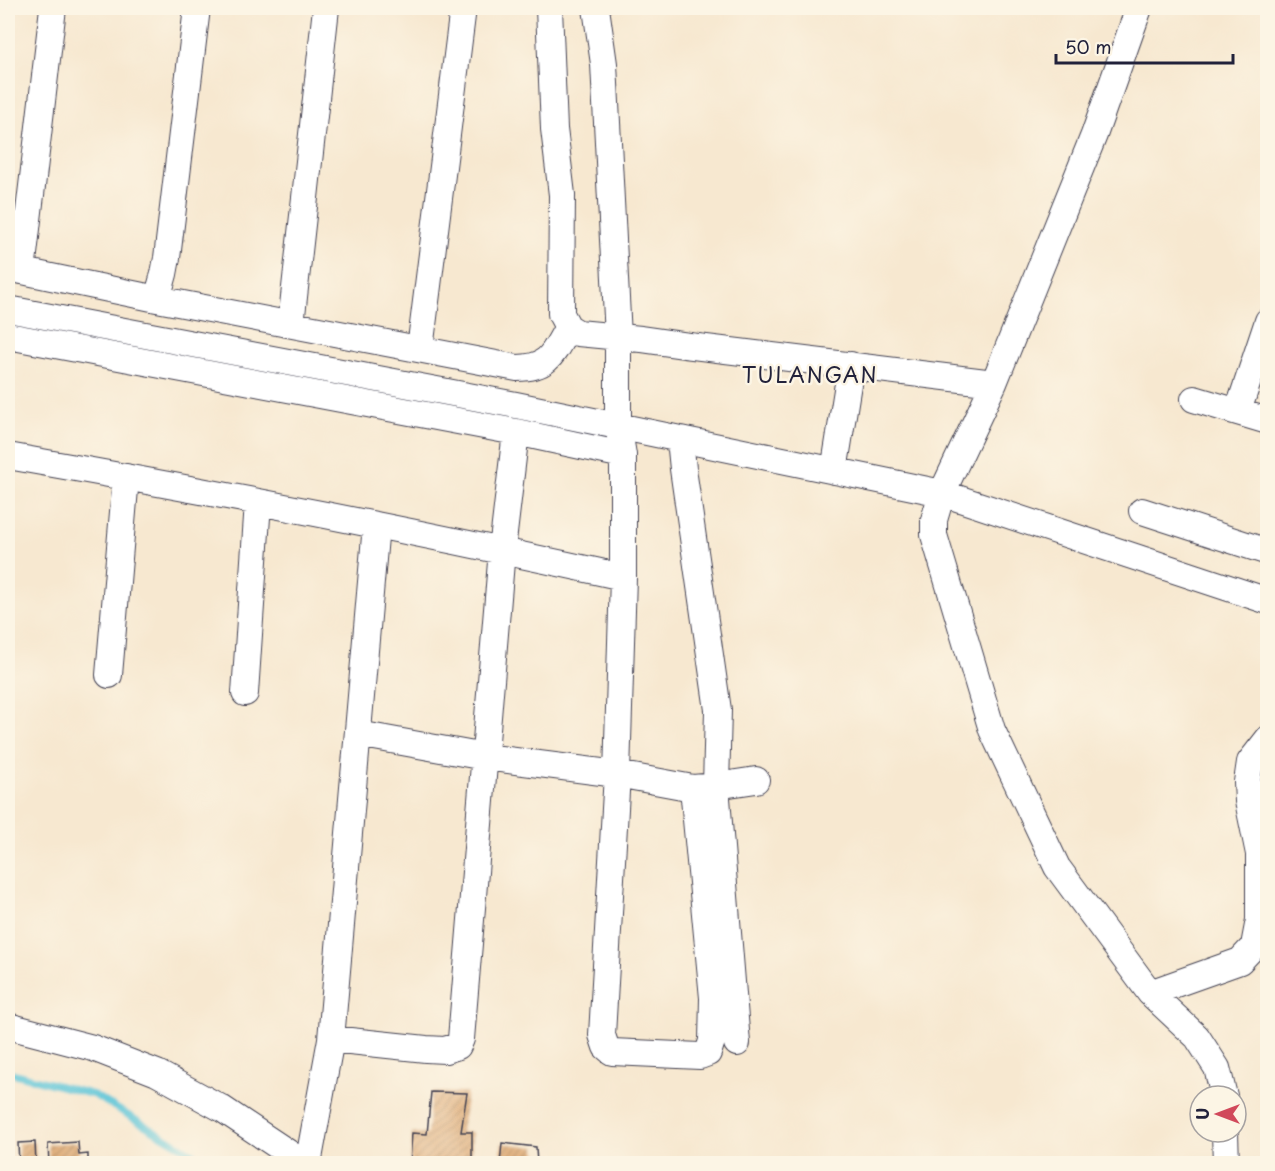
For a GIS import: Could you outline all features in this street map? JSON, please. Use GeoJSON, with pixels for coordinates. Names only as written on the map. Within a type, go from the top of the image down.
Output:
{"type":"FeatureCollection","features":[{"type":"Feature","properties":{"kind":"street"},"geometry":{"type":"LineString","coordinates":[[53,8],[15,269],[176,303],[517,368],[531,368],[545,363],[568,327]]}},
{"type":"Feature","properties":{"kind":"street"},"geometry":{"type":"LineString","coordinates":[[157,299],[167,258],[197,8]]}},
{"type":"Feature","properties":{"kind":"street"},"geometry":{"type":"LineString","coordinates":[[291,324],[326,8]]}},
{"type":"Feature","properties":{"kind":"street"},"geometry":{"type":"LineString","coordinates":[[420,349],[463,8]]}},
{"type":"Feature","properties":{"kind":"street"},"geometry":{"type":"LineString","coordinates":[[549,8],[554,129],[562,195],[561,314],[568,327],[578,333],[994,383]]}},
{"type":"Feature","properties":{"kind":"street"},"geometry":{"type":"LineString","coordinates":[[596,8],[604,64],[629,338],[618,425],[623,455],[623,577],[617,774],[602,1035],[606,1047],[612,1052],[700,1056],[708,1053],[712,1041],[713,998],[705,787],[718,710],[682,469],[700,443]]}},
{"type":"Feature","properties":{"kind":"street"},"geometry":{"type":"LineString","coordinates":[[1139,8],[1094,135],[994,383],[942,493],[934,520],[934,535],[992,730],[1057,867],[1150,993],[1197,1036],[1217,1068],[1221,1084]]}},
{"type":"Feature","properties":{"kind":"street"},"geometry":{"type":"LineString","coordinates":[[8,309],[618,425],[942,493],[1268,601]]}},
{"type":"Feature","properties":{"kind":"street"},"geometry":{"type":"LineString","coordinates":[[1238,411],[1268,321]]}},
{"type":"Feature","properties":{"kind":"street"},"geometry":{"type":"LineString","coordinates":[[8,336],[516,432],[623,455]]}},
{"type":"Feature","properties":{"kind":"street"},"geometry":{"type":"LineString","coordinates":[[834,471],[850,365]]}},
{"type":"Feature","properties":{"kind":"street"},"geometry":{"type":"LineString","coordinates":[[1194,399],[1268,421]]}},
{"type":"Feature","properties":{"kind":"street"},"geometry":{"type":"LineString","coordinates":[[331,1039],[445,1050],[458,1046],[461,1039],[502,550],[516,432]]}},
{"type":"Feature","properties":{"kind":"street"},"geometry":{"type":"LineString","coordinates":[[8,456],[376,525],[623,577]]}},
{"type":"Feature","properties":{"kind":"street"},"geometry":{"type":"LineString","coordinates":[[109,675],[126,477]]}},
{"type":"Feature","properties":{"kind":"street"},"geometry":{"type":"LineString","coordinates":[[245,693],[258,502]]}},
{"type":"Feature","properties":{"kind":"street"},"geometry":{"type":"LineString","coordinates":[[1142,511],[1268,552]]}},
{"type":"Feature","properties":{"kind":"street"},"geometry":{"type":"LineString","coordinates":[[8,1026],[93,1048],[157,1073],[222,1108],[307,1164],[331,1039],[376,525]]}},
{"type":"Feature","properties":{"kind":"street"},"geometry":{"type":"LineString","coordinates":[[358,734],[485,757],[705,787],[756,780]]}},
{"type":"Feature","properties":{"kind":"street"},"geometry":{"type":"LineString","coordinates":[[1150,993],[1240,961],[1254,946],[1259,920],[1259,854],[1248,801],[1247,782],[1250,762],[1268,739]]}},
{"type":"Feature","properties":{"kind":"street"},"geometry":{"type":"LineString","coordinates":[[705,787],[737,1043]]}},
{"type":"Feature","properties":{"kind":"street"},"geometry":{"type":"LineString","coordinates":[[1226,1144],[1227,1164]]}},
{"type":"Feature","properties":{"kind":"building"},"geometry":{"type":"Polygon","coordinates":[[[431,1092],[467,1093],[461,1132],[472,1132],[472,1164],[410,1164],[412,1133],[427,1134],[431,1092]]]}},
{"type":"Feature","properties":{"kind":"building"},"geometry":{"type":"Polygon","coordinates":[[[35,1142],[36,1164],[19,1164],[18,1143],[35,1142]]]}},
{"type":"Feature","properties":{"kind":"building"},"geometry":{"type":"Polygon","coordinates":[[[78,1142],[79,1155],[88,1154],[88,1164],[49,1164],[48,1144],[78,1142]]]}},
{"type":"Feature","properties":{"kind":"building"},"geometry":{"type":"Polygon","coordinates":[[[502,1143],[536,1147],[537,1164],[500,1164],[502,1143]]]}},
{"type":"Feature","properties":{"kind":"waterway"},"geometry":{"type":"LineString","coordinates":[[8,1072],[94,1095],[200,1158],[206,1164]]}},
{"type":"Feature","properties":{"kind":"district","name":"TULANGAN"},"geometry":{"type":"Point","coordinates":[810,376]}}]}
